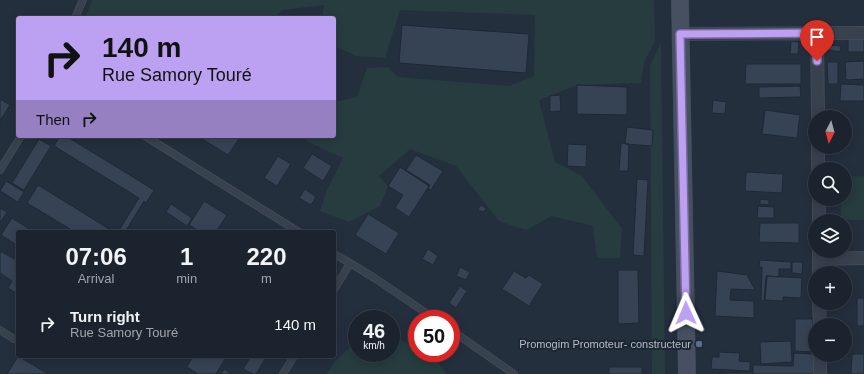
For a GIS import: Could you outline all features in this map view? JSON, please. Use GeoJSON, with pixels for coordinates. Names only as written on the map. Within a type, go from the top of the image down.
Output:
{"type":"FeatureCollection","features":[{"type":"Feature","properties":{"kind":"main road"},"geometry":{"type":"LineString","coordinates":[[680,0],[687,374]]}},
{"type":"Feature","properties":{"kind":"street"},"geometry":{"type":"LineString","coordinates":[[680,34],[864,32]]}},
{"type":"Feature","properties":{"kind":"street"},"geometry":{"type":"LineString","coordinates":[[817,33],[818,110]]}},
{"type":"Feature","properties":{"kind":"street"},"geometry":{"type":"LineString","coordinates":[[852,257],[864,258]]}},
{"type":"Feature","properties":{"kind":"street"},"geometry":{"type":"LineString","coordinates":[[820,362],[820,374]]}},
{"type":"Feature","properties":{"kind":"lane"},"geometry":{"type":"LineString","coordinates":[[76,16],[83,0]]}},
{"type":"Feature","properties":{"kind":"lane"},"geometry":{"type":"LineString","coordinates":[[0,170],[20,138]]}},
{"type":"Feature","properties":{"kind":"lane"},"geometry":{"type":"LineString","coordinates":[[148,138],[296,230]]}},
{"type":"Feature","properties":{"kind":"lane"},"geometry":{"type":"LineString","coordinates":[[336,255],[376,279],[422,310]]}},
{"type":"Feature","properties":{"kind":"lane"},"geometry":{"type":"LineString","coordinates":[[336,287],[350,263]]}},
{"type":"Feature","properties":{"kind":"lane"},"geometry":{"type":"LineString","coordinates":[[0,330],[14,339]]}},
{"type":"Feature","properties":{"kind":"lane"},"geometry":{"type":"LineString","coordinates":[[460,336],[514,374]]}},
{"type":"Feature","properties":{"kind":"lane"},"geometry":{"type":"LineString","coordinates":[[282,374],[293,358]]}},
{"type":"Feature","properties":{"kind":"green space"},"geometry":{"type":"Polygon","coordinates":[[[92,0],[654,0],[655,41],[644,62],[641,83],[577,85],[539,100],[555,162],[582,176],[622,229],[620,258],[597,258],[593,226],[552,216],[526,230],[499,221],[456,166],[410,149],[379,176],[388,186],[380,206],[349,222],[320,211],[327,190],[343,158],[306,141],[306,138],[336,138],[336,102],[357,97],[367,68],[388,67],[398,77],[509,86],[534,76],[535,15],[400,10],[385,58],[356,56],[336,47],[336,16],[322,16],[324,5],[282,10],[276,16],[86,16],[92,0]]]}},
{"type":"Feature","properties":{"kind":"green space"},"geometry":{"type":"Polygon","coordinates":[[[661,43],[665,374],[652,374],[650,65],[661,43]]]}},
{"type":"Feature","properties":{"kind":"green space"},"geometry":{"type":"Polygon","coordinates":[[[864,176],[864,220],[852,220],[852,214],[841,214],[841,206],[852,206],[852,177],[864,176]]]}},
{"type":"Feature","properties":{"kind":"green space"},"geometry":{"type":"Polygon","coordinates":[[[400,340],[408,343],[408,362],[437,362],[446,374],[327,374],[334,363],[348,349],[348,362],[400,362],[400,340]]]}},
{"type":"Feature","properties":{"kind":"building"},"geometry":{"type":"Polygon","coordinates":[[[402,25],[529,34],[526,73],[399,63],[402,25]]]}},
{"type":"Feature","properties":{"kind":"building"},"geometry":{"type":"Polygon","coordinates":[[[848,37],[864,37],[864,52],[848,52],[848,37]]]}},
{"type":"Feature","properties":{"kind":"building"},"geometry":{"type":"Polygon","coordinates":[[[791,41],[799,42],[798,54],[790,54],[791,41]]]}},
{"type":"Feature","properties":{"kind":"building"},"geometry":{"type":"Polygon","coordinates":[[[829,45],[841,46],[840,52],[828,50],[829,45]]]}},
{"type":"Feature","properties":{"kind":"building"},"geometry":{"type":"Polygon","coordinates":[[[864,61],[864,79],[846,80],[845,62],[864,61]]]}},
{"type":"Feature","properties":{"kind":"building"},"geometry":{"type":"Polygon","coordinates":[[[827,62],[838,62],[838,84],[828,84],[827,62]]]}},
{"type":"Feature","properties":{"kind":"building"},"geometry":{"type":"Polygon","coordinates":[[[746,64],[801,64],[801,84],[745,84],[746,64]]]}},
{"type":"Feature","properties":{"kind":"building"},"geometry":{"type":"Polygon","coordinates":[[[841,84],[864,85],[864,101],[840,101],[841,84]]]}},
{"type":"Feature","properties":{"kind":"building"},"geometry":{"type":"Polygon","coordinates":[[[577,85],[627,87],[627,115],[577,114],[577,85]]]}},
{"type":"Feature","properties":{"kind":"building"},"geometry":{"type":"Polygon","coordinates":[[[800,86],[801,97],[759,98],[759,87],[800,86]]]}},
{"type":"Feature","properties":{"kind":"building"},"geometry":{"type":"Polygon","coordinates":[[[560,95],[561,111],[550,112],[550,96],[560,95]]]}},
{"type":"Feature","properties":{"kind":"building"},"geometry":{"type":"Polygon","coordinates":[[[0,99],[10,105],[0,121],[0,99]]]}},
{"type":"Feature","properties":{"kind":"building"},"geometry":{"type":"Polygon","coordinates":[[[713,100],[726,102],[725,114],[712,113],[713,100]]]}},
{"type":"Feature","properties":{"kind":"building"},"geometry":{"type":"Polygon","coordinates":[[[765,110],[800,115],[797,138],[762,134],[765,110]]]}},
{"type":"Feature","properties":{"kind":"building"},"geometry":{"type":"Polygon","coordinates":[[[627,127],[653,130],[652,146],[625,144],[627,127]]]}},
{"type":"Feature","properties":{"kind":"building"},"geometry":{"type":"Polygon","coordinates":[[[59,138],[69,138],[154,190],[146,203],[144,201],[126,230],[119,230],[139,198],[54,146],[59,138]]]}},
{"type":"Feature","properties":{"kind":"building"},"geometry":{"type":"Polygon","coordinates":[[[203,138],[240,138],[228,155],[202,139],[203,138]]]}},
{"type":"Feature","properties":{"kind":"building"},"geometry":{"type":"Polygon","coordinates":[[[39,139],[51,146],[24,190],[12,183],[39,139]]]}},
{"type":"Feature","properties":{"kind":"building"},"geometry":{"type":"Polygon","coordinates":[[[621,143],[629,144],[628,171],[619,171],[621,143]]]}},
{"type":"Feature","properties":{"kind":"building"},"geometry":{"type":"Polygon","coordinates":[[[568,144],[587,145],[586,167],[567,166],[568,144]]]}},
{"type":"Feature","properties":{"kind":"building"},"geometry":{"type":"Polygon","coordinates":[[[312,154],[332,166],[323,181],[303,168],[312,154]]]}},
{"type":"Feature","properties":{"kind":"building"},"geometry":{"type":"Polygon","coordinates":[[[416,155],[443,171],[431,190],[428,189],[430,185],[406,170],[416,155]]]}},
{"type":"Feature","properties":{"kind":"building"},"geometry":{"type":"Polygon","coordinates":[[[278,156],[291,164],[277,186],[264,178],[278,156]]]}},
{"type":"Feature","properties":{"kind":"building"},"geometry":{"type":"Polygon","coordinates":[[[400,167],[429,186],[409,217],[395,208],[403,195],[388,186],[400,167]]]}},
{"type":"Feature","properties":{"kind":"building"},"geometry":{"type":"Polygon","coordinates":[[[746,172],[783,174],[782,193],[745,191],[746,172]]]}},
{"type":"Feature","properties":{"kind":"building"},"geometry":{"type":"Polygon","coordinates":[[[637,179],[648,180],[644,256],[633,255],[637,179]]]}},
{"type":"Feature","properties":{"kind":"building"},"geometry":{"type":"Polygon","coordinates":[[[6,181],[24,192],[18,202],[0,191],[6,181]]]}},
{"type":"Feature","properties":{"kind":"building"},"geometry":{"type":"Polygon","coordinates":[[[38,185],[111,230],[72,230],[27,203],[38,185]]]}},
{"type":"Feature","properties":{"kind":"building"},"geometry":{"type":"Polygon","coordinates":[[[305,189],[316,197],[311,205],[299,198],[305,189]]]}},
{"type":"Feature","properties":{"kind":"building"},"geometry":{"type":"Polygon","coordinates":[[[760,199],[769,200],[769,205],[760,204],[760,199]]]}},
{"type":"Feature","properties":{"kind":"building"},"geometry":{"type":"Polygon","coordinates":[[[204,201],[227,215],[217,230],[198,230],[189,225],[204,201]]]}},
{"type":"Feature","properties":{"kind":"building"},"geometry":{"type":"Polygon","coordinates":[[[171,204],[192,218],[187,226],[166,212],[171,204]]]}},
{"type":"Feature","properties":{"kind":"building"},"geometry":{"type":"Polygon","coordinates":[[[481,205],[486,208],[484,212],[478,210],[481,205]]]}},
{"type":"Feature","properties":{"kind":"building"},"geometry":{"type":"Polygon","coordinates":[[[758,206],[774,207],[774,218],[757,218],[758,206]]]}},
{"type":"Feature","properties":{"kind":"building"},"geometry":{"type":"Polygon","coordinates":[[[0,208],[7,212],[0,223],[0,208]]]}},
{"type":"Feature","properties":{"kind":"building"},"geometry":{"type":"Polygon","coordinates":[[[368,214],[399,233],[386,254],[355,235],[368,214]]]}},
{"type":"Feature","properties":{"kind":"building"},"geometry":{"type":"Polygon","coordinates":[[[12,218],[31,230],[16,230],[16,245],[1,235],[12,218]]]}},
{"type":"Feature","properties":{"kind":"building"},"geometry":{"type":"Polygon","coordinates":[[[760,223],[799,223],[799,243],[759,242],[760,223]]]}},
{"type":"Feature","properties":{"kind":"building"},"geometry":{"type":"Polygon","coordinates":[[[428,249],[438,256],[433,265],[422,259],[428,249]]]}},
{"type":"Feature","properties":{"kind":"building"},"geometry":{"type":"Polygon","coordinates":[[[0,251],[16,260],[16,293],[8,288],[12,281],[0,273],[0,251]]]}},
{"type":"Feature","properties":{"kind":"building"},"geometry":{"type":"Polygon","coordinates":[[[760,260],[791,262],[791,269],[779,269],[779,277],[766,276],[764,301],[761,301],[762,267],[759,267],[760,260]]]}},
{"type":"Feature","properties":{"kind":"building"},"geometry":{"type":"Polygon","coordinates":[[[792,262],[803,262],[802,274],[792,273],[792,262]]]}},
{"type":"Feature","properties":{"kind":"building"},"geometry":{"type":"Polygon","coordinates":[[[460,267],[470,272],[466,280],[456,276],[460,267]]]}},
{"type":"Feature","properties":{"kind":"building"},"geometry":{"type":"Polygon","coordinates":[[[618,270],[638,270],[639,323],[618,324],[618,270]]]}},
{"type":"Feature","properties":{"kind":"building"},"geometry":{"type":"Polygon","coordinates":[[[514,271],[526,278],[529,275],[543,284],[529,306],[502,289],[514,271]]]}},
{"type":"Feature","properties":{"kind":"building"},"geometry":{"type":"Polygon","coordinates":[[[717,271],[747,275],[755,290],[731,289],[730,300],[754,301],[754,318],[715,316],[717,271]]]}},
{"type":"Feature","properties":{"kind":"building"},"geometry":{"type":"Polygon","coordinates":[[[767,276],[802,278],[801,298],[783,297],[783,301],[765,300],[767,276]]]}},
{"type":"Feature","properties":{"kind":"building"},"geometry":{"type":"Polygon","coordinates":[[[460,286],[467,291],[456,308],[449,303],[460,286]]]}},
{"type":"Feature","properties":{"kind":"building"},"geometry":{"type":"Polygon","coordinates":[[[857,298],[864,298],[864,326],[857,326],[857,298]]]}},
{"type":"Feature","properties":{"kind":"building"},"geometry":{"type":"Polygon","coordinates":[[[795,319],[808,319],[808,352],[795,351],[795,319]]]}},
{"type":"Feature","properties":{"kind":"building"},"geometry":{"type":"Polygon","coordinates":[[[791,341],[792,362],[761,364],[760,342],[791,341]]]}},
{"type":"Feature","properties":{"kind":"building"},"geometry":{"type":"Polygon","coordinates":[[[719,352],[740,353],[739,361],[750,362],[750,371],[711,369],[712,357],[719,357],[719,352]]]}},
{"type":"Feature","properties":{"kind":"building"},"geometry":{"type":"Polygon","coordinates":[[[794,353],[808,354],[808,362],[815,362],[816,374],[753,374],[753,365],[793,366],[794,353]]]}},
{"type":"Feature","properties":{"kind":"building"},"geometry":{"type":"Polygon","coordinates":[[[852,354],[864,354],[864,374],[851,374],[852,354]]]}},
{"type":"Feature","properties":{"kind":"building"},"geometry":{"type":"Polygon","coordinates":[[[17,358],[21,358],[48,374],[7,374],[17,358]]]}},
{"type":"Feature","properties":{"kind":"building"},"geometry":{"type":"Polygon","coordinates":[[[192,358],[226,358],[216,374],[198,374],[187,367],[192,358]]]}},
{"type":"Feature","properties":{"kind":"building"},"geometry":{"type":"Polygon","coordinates":[[[250,358],[266,358],[256,374],[243,369],[250,358]]]}},
{"type":"Feature","properties":{"kind":"building"},"geometry":{"type":"Polygon","coordinates":[[[609,367],[642,367],[642,374],[609,374],[609,367]]]}},
{"type":"Feature","properties":{"kind":"building"},"geometry":{"type":"Polygon","coordinates":[[[224,369],[232,374],[221,374],[224,369]]]}},
{"type":"Feature","properties":{"kind":"building"},"geometry":{"type":"Polygon","coordinates":[[[752,372],[752,374],[719,374],[719,373],[752,372]]]}},
{"type":"Feature","properties":{"kind":"place","name":"Promogim Promoteur- constructeur"},"geometry":{"type":"Point","coordinates":[699,344]}},
{"type":"Feature","properties":{"kind":"route"},"geometry":{"type":"LineString","coordinates":[[686,313],[680,34],[817,33],[817,61]]}}]}
